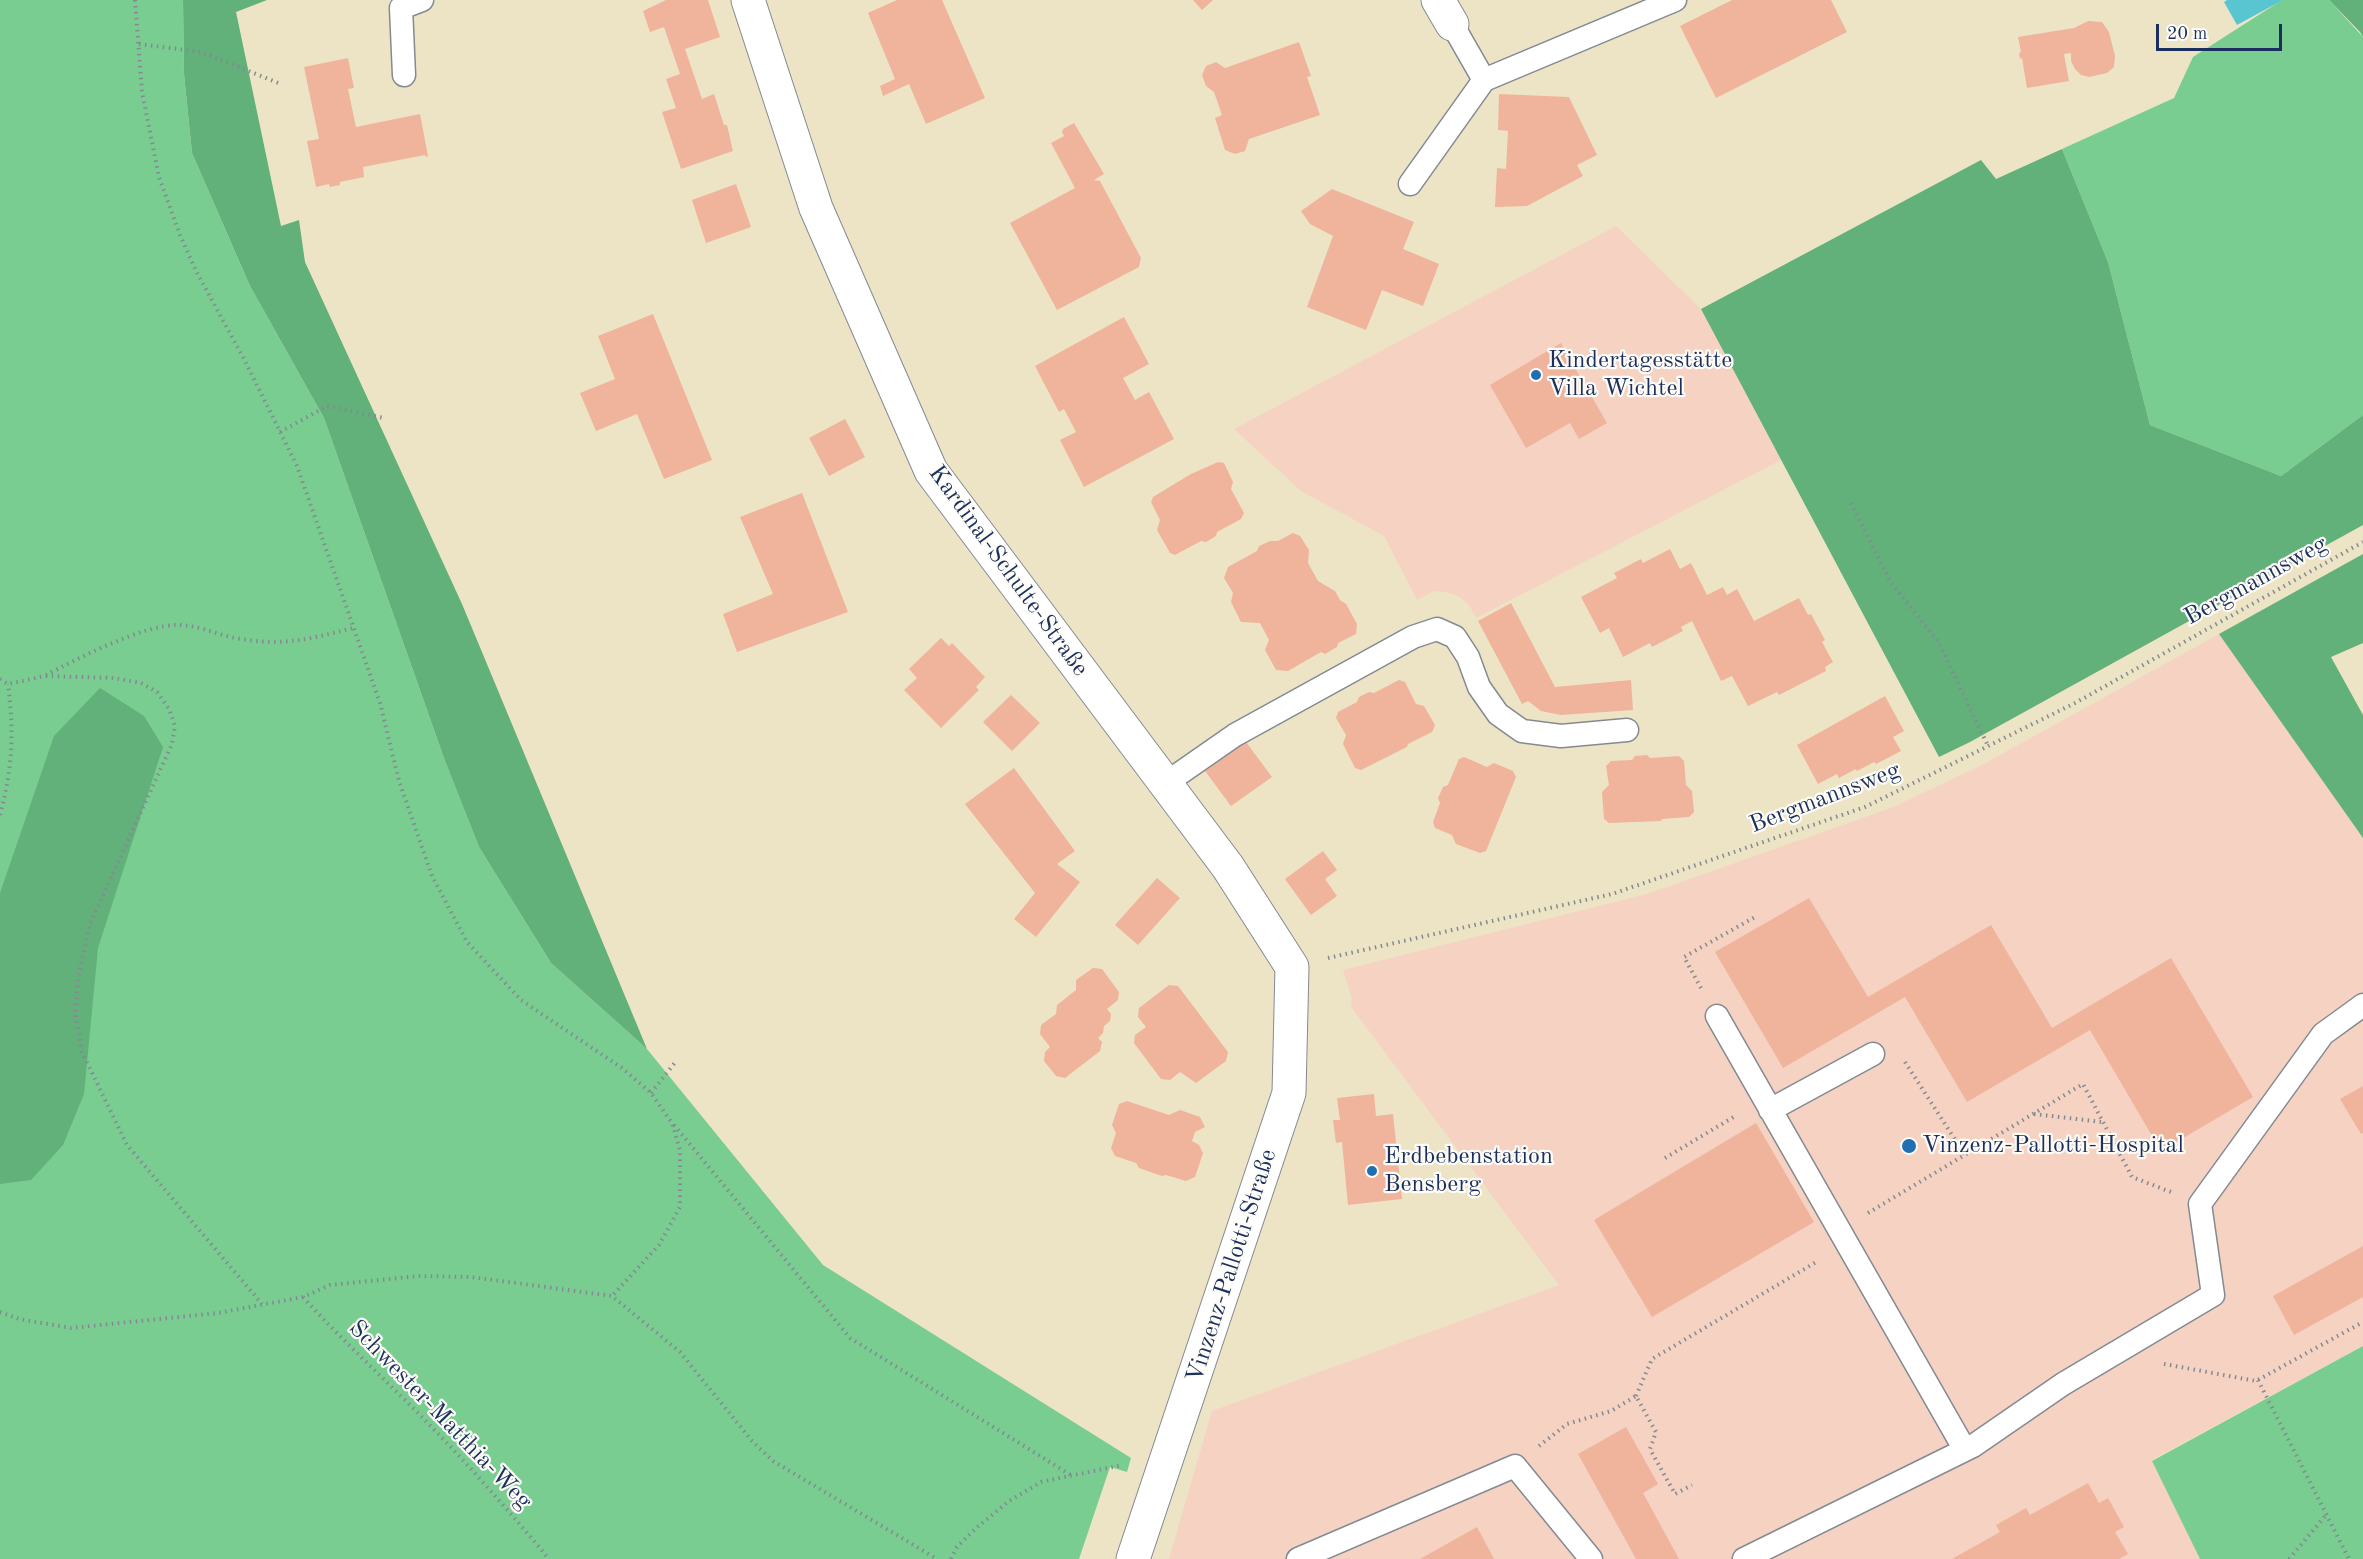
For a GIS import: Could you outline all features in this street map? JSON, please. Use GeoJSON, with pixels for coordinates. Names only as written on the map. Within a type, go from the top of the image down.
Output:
{"type":"FeatureCollection","features":[{"type":"Feature","properties":{"kind":"street","name":"Kardinal-Schulte-Straße"},"geometry":{"type":"LineString","coordinates":[[748,0],[816,208],[931,471],[1228,867],[1292,966]]}},
{"type":"Feature","properties":{"kind":"street","name":"Vinzenz-Pallotti-Straße"},"geometry":{"type":"LineString","coordinates":[[1139,1558],[1165,1466],[1289,1093],[1292,966]]}},
{"type":"Feature","properties":{"kind":"lane"},"geometry":{"type":"LineString","coordinates":[[404,75],[401,8],[422,0]]}},
{"type":"Feature","properties":{"kind":"lane"},"geometry":{"type":"LineString","coordinates":[[1410,184],[1484,80],[1675,0]]}},
{"type":"Feature","properties":{"kind":"lane"},"geometry":{"type":"LineString","coordinates":[[1445,12],[1484,80]]}},
{"type":"Feature","properties":{"kind":"lane"},"geometry":{"type":"LineString","coordinates":[[1166,783],[1235,735],[1413,637],[1437,629],[1455,637],[1468,657],[1479,687],[1498,714],[1522,731],[1561,736],[1627,730]]}},
{"type":"Feature","properties":{"kind":"lane"},"geometry":{"type":"LineString","coordinates":[[1744,1559],[1965,1450],[2062,1384],[2213,1295],[2200,1204],[2323,1034],[2363,1005]]}},
{"type":"Feature","properties":{"kind":"lane"},"geometry":{"type":"LineString","coordinates":[[1717,1016],[1965,1450]]}},
{"type":"Feature","properties":{"kind":"lane"},"geometry":{"type":"LineString","coordinates":[[1767,1105],[1874,1054]]}},
{"type":"Feature","properties":{"kind":"lane"},"geometry":{"type":"LineString","coordinates":[[1298,1559],[1515,1466],[1591,1559]]}},
{"type":"Feature","properties":{"kind":"path"},"geometry":{"type":"LineString","coordinates":[[135,0],[142,92],[159,177],[196,272],[297,466],[380,703],[391,753],[415,830],[432,876],[467,942],[521,1000],[622,1068],[651,1093],[672,1123],[850,1338],[1074,1477]]}},
{"type":"Feature","properties":{"kind":"path"},"geometry":{"type":"LineString","coordinates":[[140,44],[201,52],[281,84]]}},
{"type":"Feature","properties":{"kind":"path"},"geometry":{"type":"LineString","coordinates":[[280,432],[327,406],[384,418]]}},
{"type":"Feature","properties":{"kind":"path"},"geometry":{"type":"LineString","coordinates":[[1851,503],[1890,581],[1939,642],[1988,746]]}},
{"type":"Feature","properties":{"kind":"path","name":"Bergmannsweg"},"geometry":{"type":"LineString","coordinates":[[1292,966],[1612,894],[1866,807],[2075,703],[2363,542]]}},
{"type":"Feature","properties":{"kind":"path"},"geometry":{"type":"LineString","coordinates":[[45,676],[108,645],[164,626],[180,625],[235,638],[286,643],[353,628]]}},
{"type":"Feature","properties":{"kind":"path"},"geometry":{"type":"LineString","coordinates":[[0,679],[8,684],[45,676],[114,678],[141,683],[157,692],[169,709],[175,726],[172,744],[90,924],[78,979],[75,1012],[82,1052],[127,1145],[163,1191],[263,1305]]}},
{"type":"Feature","properties":{"kind":"path"},"geometry":{"type":"LineString","coordinates":[[0,815],[12,757],[12,722],[8,684]]}},
{"type":"Feature","properties":{"kind":"path"},"geometry":{"type":"LineString","coordinates":[[1717,1016],[1684,957],[1755,917]]}},
{"type":"Feature","properties":{"kind":"path"},"geometry":{"type":"LineString","coordinates":[[651,1093],[677,1060]]}},
{"type":"Feature","properties":{"kind":"path"},"geometry":{"type":"LineString","coordinates":[[1904,1061],[1965,1155]]}},
{"type":"Feature","properties":{"kind":"path"},"geometry":{"type":"LineString","coordinates":[[1567,1424],[1611,1411],[1636,1396],[1652,1359],[1843,1237],[1965,1155],[2082,1084],[2132,1177],[2200,1204]]}},
{"type":"Feature","properties":{"kind":"path"},"geometry":{"type":"LineString","coordinates":[[1665,1158],[1767,1105]]}},
{"type":"Feature","properties":{"kind":"path"},"geometry":{"type":"LineString","coordinates":[[2033,1114],[2103,1122]]}},
{"type":"Feature","properties":{"kind":"path"},"geometry":{"type":"LineString","coordinates":[[612,1296],[659,1245],[680,1207],[680,1150],[672,1123]]}},
{"type":"Feature","properties":{"kind":"path"},"geometry":{"type":"LineString","coordinates":[[0,1312],[19,1319],[71,1328],[172,1319],[303,1297],[330,1285],[419,1276],[471,1277],[612,1296],[680,1352],[752,1441],[773,1461],[937,1559]]}},
{"type":"Feature","properties":{"kind":"path","name":"Schwester-Matthia-Weg"},"geometry":{"type":"LineString","coordinates":[[303,1297],[502,1502],[549,1559]]}},
{"type":"Feature","properties":{"kind":"path"},"geometry":{"type":"LineString","coordinates":[[2114,1354],[2256,1381],[2363,1322]]}},
{"type":"Feature","properties":{"kind":"path"},"geometry":{"type":"LineString","coordinates":[[2258,1380],[2349,1559]]}},
{"type":"Feature","properties":{"kind":"path"},"geometry":{"type":"LineString","coordinates":[[1636,1396],[1656,1432],[1650,1449],[1675,1494],[1692,1485]]}},
{"type":"Feature","properties":{"kind":"path"},"geometry":{"type":"LineString","coordinates":[[951,1559],[963,1541],[1009,1501],[1041,1482],[1074,1477],[1132,1463],[1165,1466]]}},
{"type":"Feature","properties":{"kind":"path"},"geometry":{"type":"LineString","coordinates":[[2289,1559],[2326,1515]]}},
{"type":"Feature","properties":{"kind":"shaded area","name":"Kindertagesstätte Villa Wichtel"},"geometry":{"type":"Polygon","coordinates":[[[1616,226],[1701,309],[1781,460],[1476,618],[1469,605],[1460,597],[1447,592],[1434,591],[1417,600],[1384,536],[1301,491],[1234,429],[1616,226]]]}},
{"type":"Feature","properties":{"kind":"shaded area","name":"Vinzenz-Pallotti-Hospital"},"geometry":{"type":"Polygon","coordinates":[[[2219,634],[2363,838],[2363,1346],[2152,1460],[2200,1559],[1169,1559],[1212,1411],[1559,1285],[1351,1007],[1352,999],[1343,970],[1647,894],[1891,808],[1980,766],[2219,634]]]}},
{"type":"Feature","properties":{"kind":"green space"},"geometry":{"type":"Polygon","coordinates":[[[0,0],[183,0],[184,74],[192,153],[250,286],[324,418],[445,761],[479,847],[551,963],[647,1049],[823,1265],[1131,1458],[1127,1472],[1110,1467],[1079,1559],[0,1559],[0,0]]]}},
{"type":"Feature","properties":{"kind":"green space"},"geometry":{"type":"Polygon","coordinates":[[[183,0],[267,0],[236,12],[281,226],[299,220],[305,262],[462,604],[647,1049],[551,963],[479,847],[445,761],[324,418],[250,286],[192,153],[184,74],[183,0]]]}},
{"type":"Feature","properties":{"kind":"green space"},"geometry":{"type":"Polygon","coordinates":[[[2282,0],[2329,0],[2363,37],[2363,415],[2281,476],[2150,425],[2108,262],[2062,149],[2174,98],[2193,57],[2282,0]]]}},
{"type":"Feature","properties":{"kind":"green space"},"geometry":{"type":"Polygon","coordinates":[[[2329,0],[2363,0],[2363,37],[2360,32],[2329,0]]]}},
{"type":"Feature","properties":{"kind":"green space"},"geometry":{"type":"Polygon","coordinates":[[[2062,149],[2108,262],[2150,425],[2281,476],[2363,415],[2363,525],[1939,757],[1701,309],[1981,160],[1996,179],[2062,149]]]}},
{"type":"Feature","properties":{"kind":"green space"},"geometry":{"type":"Polygon","coordinates":[[[2363,554],[2363,643],[2331,657],[2363,715],[2363,838],[2219,634],[2363,554]]]}},
{"type":"Feature","properties":{"kind":"green space"},"geometry":{"type":"Polygon","coordinates":[[[100,688],[144,716],[163,747],[98,948],[84,1094],[63,1145],[31,1180],[0,1184],[0,893],[54,736],[100,688]]]}},
{"type":"Feature","properties":{"kind":"green space"},"geometry":{"type":"Polygon","coordinates":[[[2363,1346],[2363,1559],[2200,1559],[2152,1461],[2363,1346]]]}},
{"type":"Feature","properties":{"kind":"water"},"geometry":{"type":"Polygon","coordinates":[[[2227,0],[2283,0],[2237,25],[2224,2],[2227,0]]]}},
{"type":"Feature","properties":{"kind":"building"},"geometry":{"type":"Polygon","coordinates":[[[666,0],[708,0],[720,37],[685,49],[702,99],[714,94],[724,125],[727,125],[733,151],[681,169],[662,112],[676,108],[666,79],[680,74],[664,27],[650,32],[643,11],[666,0]]]}},
{"type":"Feature","properties":{"kind":"building"},"geometry":{"type":"Polygon","coordinates":[[[897,0],[942,0],[985,98],[926,124],[909,84],[883,96],[880,86],[895,79],[868,13],[897,0]]]}},
{"type":"Feature","properties":{"kind":"building"},"geometry":{"type":"Polygon","coordinates":[[[1193,0],[1213,0],[1202,10],[1193,0]]]}},
{"type":"Feature","properties":{"kind":"building"},"geometry":{"type":"Polygon","coordinates":[[[1732,0],[1831,0],[1847,32],[1716,98],[1680,26],[1732,0]]]}},
{"type":"Feature","properties":{"kind":"building"},"geometry":{"type":"Polygon","coordinates":[[[2088,21],[2102,22],[2109,32],[2115,56],[2114,67],[2107,73],[2089,77],[2081,75],[2071,61],[2071,53],[2064,54],[2069,81],[2027,88],[2022,58],[2020,59],[2018,37],[2074,28],[2088,21]]]}},
{"type":"Feature","properties":{"kind":"building"},"geometry":{"type":"Polygon","coordinates":[[[1299,42],[1311,76],[1307,77],[1320,115],[1249,139],[1245,151],[1235,154],[1225,150],[1215,118],[1222,115],[1214,92],[1206,86],[1202,75],[1206,66],[1216,62],[1225,68],[1299,42]]]}},
{"type":"Feature","properties":{"kind":"building"},"geometry":{"type":"Polygon","coordinates":[[[348,58],[354,88],[348,89],[356,127],[420,114],[428,156],[363,167],[364,177],[340,182],[340,185],[330,187],[329,184],[316,187],[307,141],[319,139],[304,67],[348,58]]]}},
{"type":"Feature","properties":{"kind":"building"},"geometry":{"type":"Polygon","coordinates":[[[1499,94],[1569,97],[1597,155],[1577,165],[1583,176],[1527,206],[1495,207],[1497,168],[1506,169],[1508,131],[1498,130],[1499,94]]]}},
{"type":"Feature","properties":{"kind":"building"},"geometry":{"type":"Polygon","coordinates":[[[1074,123],[1104,174],[1094,180],[1100,181],[1141,258],[1139,267],[1057,310],[1010,223],[1075,188],[1051,143],[1064,136],[1063,129],[1074,123]]]}},
{"type":"Feature","properties":{"kind":"building"},"geometry":{"type":"Polygon","coordinates":[[[736,184],[751,227],[706,243],[692,200],[736,184]]]}},
{"type":"Feature","properties":{"kind":"building"},"geometry":{"type":"Polygon","coordinates":[[[1332,189],[1414,222],[1403,249],[1439,264],[1423,306],[1382,290],[1366,330],[1307,307],[1333,236],[1310,224],[1301,211],[1332,189]]]}},
{"type":"Feature","properties":{"kind":"building"},"geometry":{"type":"Polygon","coordinates":[[[653,314],[712,460],[664,479],[637,414],[596,431],[580,393],[615,379],[598,336],[653,314]]]}},
{"type":"Feature","properties":{"kind":"building"},"geometry":{"type":"Polygon","coordinates":[[[1124,317],[1149,364],[1123,378],[1135,400],[1149,392],[1174,439],[1084,487],[1060,440],[1076,432],[1064,409],[1059,412],[1035,366],[1124,317]]]}},
{"type":"Feature","properties":{"kind":"building"},"geometry":{"type":"Polygon","coordinates":[[[1561,343],[1569,359],[1572,358],[1578,368],[1576,370],[1607,423],[1579,439],[1570,423],[1526,448],[1490,385],[1561,343]]]}},
{"type":"Feature","properties":{"kind":"building"},"geometry":{"type":"Polygon","coordinates":[[[845,419],[865,457],[829,476],[809,438],[845,419]]]}},
{"type":"Feature","properties":{"kind":"building"},"geometry":{"type":"Polygon","coordinates":[[[1218,462],[1224,463],[1233,482],[1231,489],[1244,513],[1241,519],[1217,532],[1216,536],[1206,542],[1201,541],[1175,555],[1170,553],[1157,530],[1160,520],[1151,502],[1153,497],[1191,474],[1218,462]]]}},
{"type":"Feature","properties":{"kind":"building"},"geometry":{"type":"Polygon","coordinates":[[[802,493],[848,612],[737,652],[723,614],[773,594],[740,517],[802,493]]]}},
{"type":"Feature","properties":{"kind":"building"},"geometry":{"type":"Polygon","coordinates":[[[1293,533],[1300,536],[1309,550],[1308,563],[1318,581],[1335,591],[1340,600],[1346,604],[1357,624],[1356,634],[1338,643],[1337,647],[1325,654],[1321,652],[1288,671],[1276,670],[1265,650],[1269,640],[1260,623],[1241,622],[1231,602],[1233,593],[1224,578],[1228,567],[1257,551],[1259,546],[1270,541],[1278,541],[1293,533]]]}},
{"type":"Feature","properties":{"kind":"building"},"geometry":{"type":"Polygon","coordinates":[[[1670,549],[1680,569],[1691,563],[1707,595],[1723,587],[1727,595],[1737,589],[1754,621],[1799,598],[1825,640],[1822,642],[1833,662],[1825,667],[1826,671],[1779,695],[1777,692],[1748,706],[1732,676],[1721,681],[1692,621],[1681,627],[1683,631],[1652,647],[1650,643],[1623,657],[1609,628],[1600,633],[1581,597],[1617,578],[1614,573],[1641,559],[1643,563],[1670,549]]]}},
{"type":"Feature","properties":{"kind":"building"},"geometry":{"type":"Polygon","coordinates":[[[1511,603],[1555,687],[1631,680],[1633,710],[1561,715],[1541,711],[1528,701],[1522,704],[1478,621],[1511,603]]]}},
{"type":"Feature","properties":{"kind":"building"},"geometry":{"type":"Polygon","coordinates":[[[941,638],[949,646],[952,643],[985,677],[976,687],[979,690],[941,728],[904,690],[917,678],[909,669],[941,638]]]}},
{"type":"Feature","properties":{"kind":"building"},"geometry":{"type":"Polygon","coordinates":[[[1399,680],[1405,682],[1416,704],[1424,706],[1435,725],[1432,732],[1361,770],[1355,768],[1343,744],[1346,735],[1336,718],[1338,712],[1357,702],[1359,697],[1369,692],[1374,693],[1399,680]]]}},
{"type":"Feature","properties":{"kind":"building"},"geometry":{"type":"Polygon","coordinates":[[[1011,695],[1040,723],[1012,751],[983,722],[1011,695]]]}},
{"type":"Feature","properties":{"kind":"building"},"geometry":{"type":"Polygon","coordinates":[[[1885,696],[1904,731],[1893,737],[1901,751],[1876,764],[1874,762],[1839,778],[1837,774],[1818,784],[1797,745],[1885,696]]]}},
{"type":"Feature","properties":{"kind":"building"},"geometry":{"type":"Polygon","coordinates":[[[1246,742],[1272,777],[1231,806],[1205,771],[1246,742]]]}},
{"type":"Feature","properties":{"kind":"building"},"geometry":{"type":"Polygon","coordinates":[[[1647,755],[1650,758],[1679,756],[1684,761],[1686,785],[1692,791],[1694,812],[1689,817],[1662,819],[1661,821],[1609,823],[1604,819],[1602,792],[1609,785],[1606,766],[1611,761],[1632,760],[1635,756],[1647,755]]]}},
{"type":"Feature","properties":{"kind":"building"},"geometry":{"type":"Polygon","coordinates":[[[1464,757],[1487,767],[1494,763],[1513,771],[1516,777],[1486,851],[1480,853],[1456,844],[1452,835],[1435,828],[1433,822],[1443,787],[1448,785],[1459,759],[1464,757]]]}},
{"type":"Feature","properties":{"kind":"building"},"geometry":{"type":"Polygon","coordinates":[[[1014,768],[1075,851],[1057,864],[1080,882],[1036,937],[1014,919],[1035,893],[965,804],[1014,768]]]}},
{"type":"Feature","properties":{"kind":"building"},"geometry":{"type":"Polygon","coordinates":[[[1323,851],[1337,870],[1325,879],[1337,896],[1311,915],[1285,879],[1323,851]]]}},
{"type":"Feature","properties":{"kind":"building"},"geometry":{"type":"Polygon","coordinates":[[[1157,878],[1180,898],[1138,945],[1115,925],[1157,878]]]}},
{"type":"Feature","properties":{"kind":"building"},"geometry":{"type":"Polygon","coordinates":[[[1809,898],[1868,997],[1991,925],[2052,1028],[2171,958],[2253,1097],[2161,1151],[2090,1030],[1967,1102],[1905,997],[1783,1068],[1715,952],[1809,898]]]}},
{"type":"Feature","properties":{"kind":"building"},"geometry":{"type":"Polygon","coordinates":[[[1093,968],[1102,969],[1119,992],[1118,1000],[1107,1009],[1111,1014],[1110,1021],[1104,1026],[1103,1033],[1098,1038],[1102,1042],[1100,1051],[1065,1078],[1056,1076],[1044,1061],[1045,1052],[1050,1047],[1040,1034],[1041,1025],[1056,1014],[1057,1005],[1076,990],[1076,980],[1093,968]]]}},
{"type":"Feature","properties":{"kind":"building"},"geometry":{"type":"Polygon","coordinates":[[[1169,985],[1178,986],[1228,1052],[1226,1061],[1196,1083],[1180,1072],[1170,1080],[1161,1079],[1134,1043],[1135,1035],[1146,1027],[1138,1017],[1139,1008],[1169,985]]]}},
{"type":"Feature","properties":{"kind":"building"},"geometry":{"type":"Polygon","coordinates":[[[2363,1086],[2363,1133],[2361,1134],[2340,1099],[2363,1086]]]}},
{"type":"Feature","properties":{"kind":"building","name":"Erdbebenstation Bensberg"},"geometry":{"type":"Polygon","coordinates":[[[1374,1094],[1376,1116],[1393,1114],[1402,1199],[1348,1205],[1342,1142],[1336,1143],[1333,1120],[1340,1120],[1337,1098],[1374,1094]]]}},
{"type":"Feature","properties":{"kind":"building"},"geometry":{"type":"Polygon","coordinates":[[[1127,1101],[1169,1115],[1180,1110],[1200,1117],[1205,1127],[1195,1132],[1192,1141],[1199,1145],[1203,1153],[1195,1177],[1186,1181],[1162,1176],[1115,1156],[1111,1148],[1116,1133],[1112,1125],[1119,1104],[1127,1101]]]}},
{"type":"Feature","properties":{"kind":"building"},"geometry":{"type":"Polygon","coordinates":[[[1756,1123],[1814,1222],[1652,1317],[1594,1220],[1756,1123]]]}},
{"type":"Feature","properties":{"kind":"building"},"geometry":{"type":"Polygon","coordinates":[[[2363,1246],[2363,1297],[2294,1335],[2273,1296],[2363,1246]]]}},
{"type":"Feature","properties":{"kind":"building"},"geometry":{"type":"Polygon","coordinates":[[[1626,1427],[1658,1484],[1643,1493],[1679,1559],[1636,1559],[1578,1454],[1626,1427]]]}},
{"type":"Feature","properties":{"kind":"building"},"geometry":{"type":"Polygon","coordinates":[[[2088,1483],[2099,1503],[2108,1498],[2124,1527],[2115,1532],[2128,1554],[2119,1559],[1952,1559],[2000,1532],[1996,1525],[2026,1508],[2030,1515],[2088,1483]]]}},
{"type":"Feature","properties":{"kind":"building"},"geometry":{"type":"Polygon","coordinates":[[[1477,1527],[1494,1559],[1420,1559],[1477,1527]]]}},
{"type":"Feature","properties":{"kind":"place","name":"Kindertagesstätte Villa Wichtel"},"geometry":{"type":"Point","coordinates":[1536,375]}},
{"type":"Feature","properties":{"kind":"place","name":"Vinzenz-Pallotti-Hospital"},"geometry":{"type":"Point","coordinates":[1909,1146]}},
{"type":"Feature","properties":{"kind":"place","name":"Erdbebenstation Bensberg"},"geometry":{"type":"Point","coordinates":[1372,1171]}}]}
